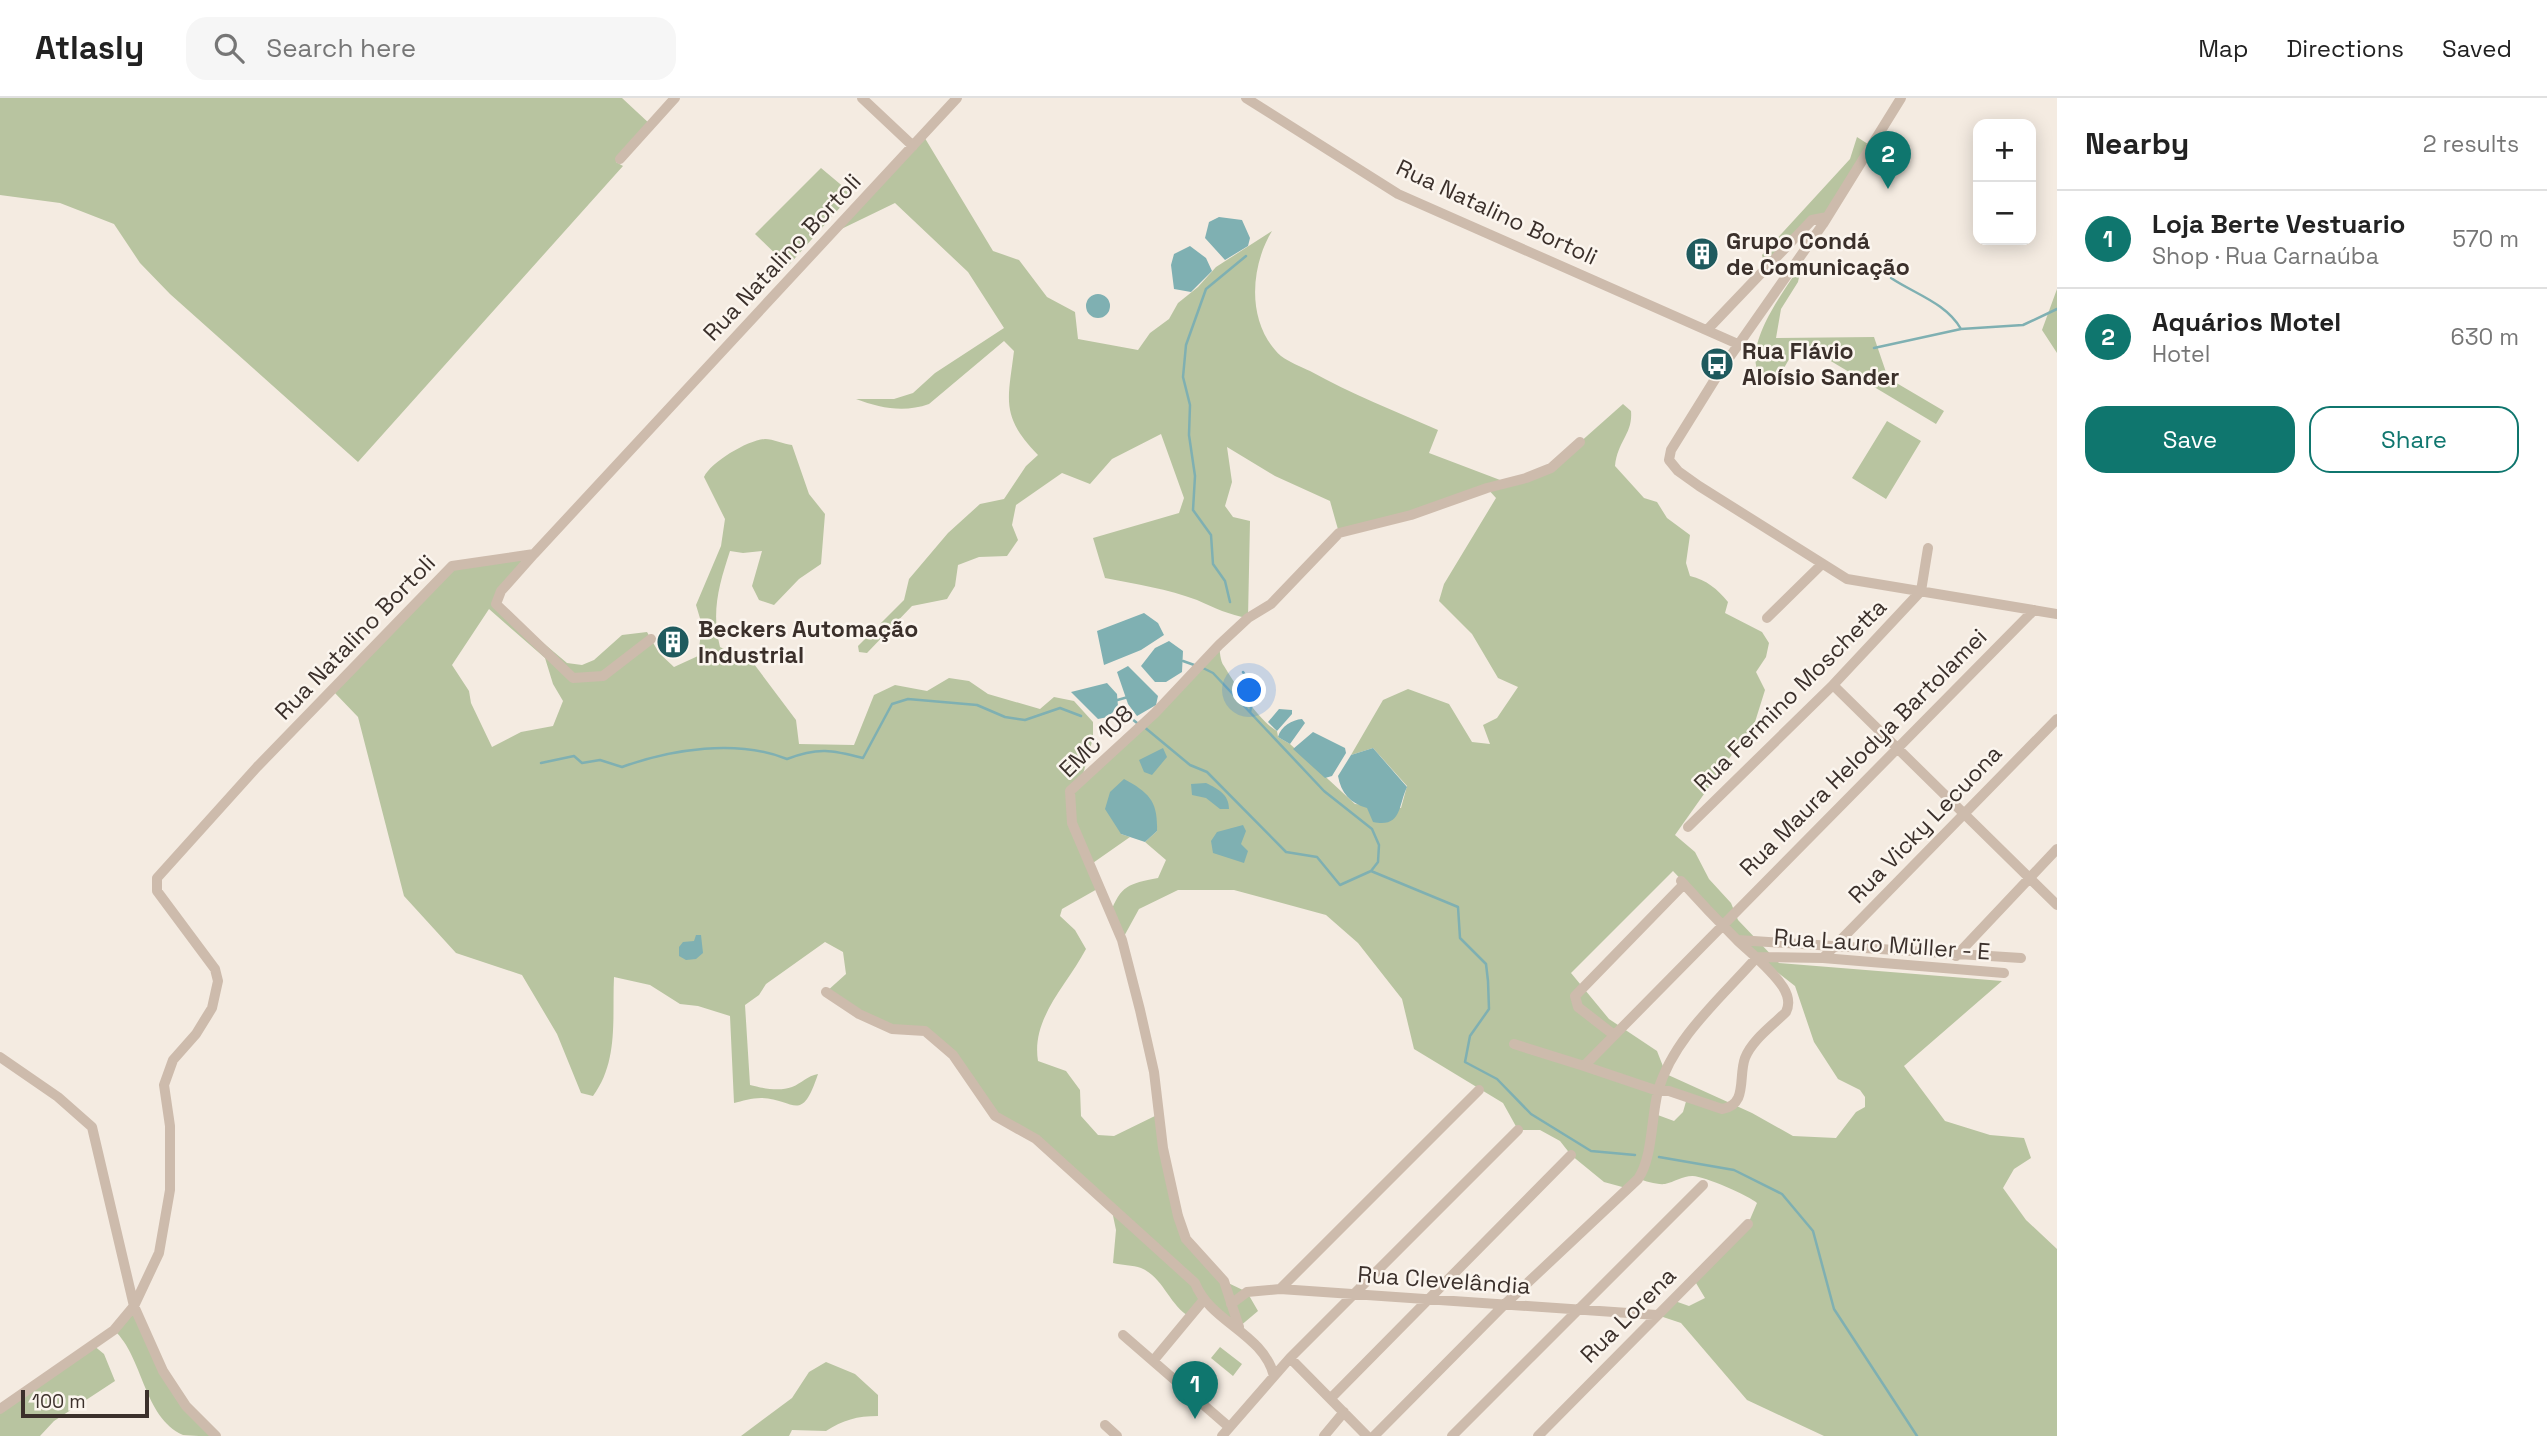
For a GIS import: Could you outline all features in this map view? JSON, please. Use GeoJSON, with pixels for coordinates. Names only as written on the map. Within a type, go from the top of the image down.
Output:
{"type":"FeatureCollection","features":[{"type":"Feature","properties":{"kind":"street"},"geometry":{"type":"LineString","coordinates":[[620,159],[676,98]]}},
{"type":"Feature","properties":{"kind":"street"},"geometry":{"type":"LineString","coordinates":[[862,98],[913,146]]}},
{"type":"Feature","properties":{"kind":"street","name":"Rua Natalino Bortoli"},"geometry":{"type":"LineString","coordinates":[[0,1409],[114,1330],[134,1306],[159,1253],[170,1190],[170,1126],[164,1085],[168,1070],[212,1008],[218,981],[215,968],[157,891],[157,878],[257,767],[453,566],[534,554],[957,98]]}},
{"type":"Feature","properties":{"kind":"street","name":"Rua Natalino Bortoli"},"geometry":{"type":"LineString","coordinates":[[1246,98],[1398,194],[1740,345]]}},
{"type":"Feature","properties":{"kind":"street"},"geometry":{"type":"LineString","coordinates":[[1901,98],[1826,220],[1678,438],[1669,460],[1678,471],[1699,486],[1847,579],[1864,584],[2057,614]]}},
{"type":"Feature","properties":{"kind":"street"},"geometry":{"type":"LineString","coordinates":[[1707,330],[1812,220],[1826,220]]}},
{"type":"Feature","properties":{"kind":"street","name":"EMC 108"},"geometry":{"type":"LineString","coordinates":[[1239,1327],[1224,1281],[1186,1239],[1178,1216],[1163,1149],[1154,1072],[1140,1010],[1122,940],[1072,823],[1070,791],[1155,713],[1248,618],[1271,604],[1339,533],[1411,515],[1487,488],[1527,478],[1551,468],[1580,442]]}},
{"type":"Feature","properties":{"kind":"street"},"geometry":{"type":"LineString","coordinates":[[1921,592],[1928,548]]}},
{"type":"Feature","properties":{"kind":"street"},"geometry":{"type":"LineString","coordinates":[[534,554],[501,591],[496,604],[573,678],[603,676],[651,639]]}},
{"type":"Feature","properties":{"kind":"street"},"geometry":{"type":"LineString","coordinates":[[1767,618],[1821,565]]}},
{"type":"Feature","properties":{"kind":"street","name":"Rua Fermino Moschetta"},"geometry":{"type":"LineString","coordinates":[[1688,827],[1833,685],[1921,592]]}},
{"type":"Feature","properties":{"kind":"street","name":"Rua Maura Helodya Bartolamei"},"geometry":{"type":"LineString","coordinates":[[1584,1066],[1721,923],[1899,749],[2034,610]]}},
{"type":"Feature","properties":{"kind":"street"},"geometry":{"type":"LineString","coordinates":[[1833,685],[2057,905]]}},
{"type":"Feature","properties":{"kind":"street","name":"Rua Vicky Lecuona"},"geometry":{"type":"LineString","coordinates":[[1823,958],[2057,719]]}},
{"type":"Feature","properties":{"kind":"street"},"geometry":{"type":"LineString","coordinates":[[1944,969],[2057,849]]}},
{"type":"Feature","properties":{"kind":"street"},"geometry":{"type":"LineString","coordinates":[[1514,1044],[1722,1109],[1729,1108],[1739,1097],[1745,1058],[1789,1006],[1782,986],[1757,957],[1682,883],[1575,996],[1578,1007],[1614,1035]]}},
{"type":"Feature","properties":{"kind":"street","name":"Rua Lauro Müller - E"},"geometry":{"type":"LineString","coordinates":[[1738,940],[2021,958]]}},
{"type":"Feature","properties":{"kind":"street"},"geometry":{"type":"LineString","coordinates":[[1374,1436],[1647,1166],[1648,1137],[1658,1091],[1681,1043],[1757,957]]}},
{"type":"Feature","properties":{"kind":"street","name":"Rua Lauro Müller - E"},"geometry":{"type":"LineString","coordinates":[[1757,957],[1823,958],[2004,973]]}},
{"type":"Feature","properties":{"kind":"street"},"geometry":{"type":"LineString","coordinates":[[826,992],[859,1014],[892,1029],[925,1031],[953,1055],[995,1116],[1045,1147],[1195,1283],[1202,1301],[1239,1327],[1272,1365],[1275,1376]]}},
{"type":"Feature","properties":{"kind":"street"},"geometry":{"type":"LineString","coordinates":[[0,1057],[58,1097],[92,1127],[134,1306],[163,1371],[186,1406],[216,1436]]}},
{"type":"Feature","properties":{"kind":"street"},"geometry":{"type":"LineString","coordinates":[[1280,1289],[1479,1090]]}},
{"type":"Feature","properties":{"kind":"street"},"geometry":{"type":"LineString","coordinates":[[1222,1436],[1290,1358],[1518,1130]]}},
{"type":"Feature","properties":{"kind":"street"},"geometry":{"type":"LineString","coordinates":[[1331,1398],[1571,1155]]}},
{"type":"Feature","properties":{"kind":"street"},"geometry":{"type":"LineString","coordinates":[[1452,1436],[1703,1185]]}},
{"type":"Feature","properties":{"kind":"street","name":"Rua Lorena"},"geometry":{"type":"LineString","coordinates":[[1538,1436],[1748,1224]]}},
{"type":"Feature","properties":{"kind":"street","name":"Rua Clevelândia"},"geometry":{"type":"LineString","coordinates":[[1231,1304],[1247,1292],[1280,1289],[1657,1315]]}},
{"type":"Feature","properties":{"kind":"street"},"geometry":{"type":"LineString","coordinates":[[1153,1361],[1202,1301]]}},
{"type":"Feature","properties":{"kind":"street"},"geometry":{"type":"LineString","coordinates":[[1123,1335],[1230,1427]]}},
{"type":"Feature","properties":{"kind":"street"},"geometry":{"type":"LineString","coordinates":[[1290,1358],[1367,1436]]}},
{"type":"Feature","properties":{"kind":"street"},"geometry":{"type":"LineString","coordinates":[[1324,1436],[1344,1412]]}},
{"type":"Feature","properties":{"kind":"street"},"geometry":{"type":"LineString","coordinates":[[1105,1425],[1117,1436]]}},
{"type":"Feature","properties":{"kind":"green space"},"geometry":{"type":"Polygon","coordinates":[[[0,98],[622,98],[651,125],[616,162],[623,166],[358,462],[170,294],[140,263],[114,224],[60,203],[0,195],[0,98]]]}},
{"type":"Feature","properties":{"kind":"green space"},"geometry":{"type":"Polygon","coordinates":[[[923,135],[993,251],[1019,260],[1047,297],[1075,312],[1078,339],[1138,350],[1150,333],[1169,319],[1178,303],[1198,287],[1216,267],[1272,231],[1259,261],[1255,295],[1262,328],[1270,343],[1281,356],[1291,362],[1357,395],[1438,430],[1429,453],[1508,483],[1551,468],[1623,404],[1631,411],[1630,426],[1615,466],[1644,498],[1657,502],[1667,518],[1690,535],[1686,563],[1690,576],[1716,589],[1728,602],[1725,613],[1762,632],[1769,643],[1766,657],[1756,672],[1765,690],[1755,722],[1675,835],[1695,852],[1709,879],[1731,903],[1738,920],[1779,963],[2002,981],[1904,1066],[1945,1121],[1990,1135],[2024,1138],[2031,1158],[2014,1169],[2003,1188],[2026,1220],[2057,1249],[2057,1436],[1824,1436],[1747,1400],[1681,1323],[1657,1315],[1672,1300],[1689,1306],[1705,1298],[1693,1278],[1748,1224],[1757,1203],[1726,1186],[1692,1176],[1662,1184],[1638,1179],[1626,1188],[1604,1182],[1571,1155],[1560,1141],[1540,1130],[1518,1130],[1503,1103],[1414,1049],[1402,999],[1358,943],[1326,915],[1234,890],[1178,890],[1139,909],[1122,940],[1110,914],[1118,897],[1127,887],[1158,878],[1166,860],[1145,842],[1157,831],[1121,834],[1130,837],[1090,865],[1099,888],[1062,909],[1060,916],[1075,930],[1086,949],[1045,1016],[1037,1045],[1038,1061],[1066,1071],[1080,1090],[1081,1116],[1098,1135],[1114,1136],[1159,1114],[1186,1239],[1224,1281],[1247,1292],[1258,1311],[1239,1327],[1202,1302],[1190,1317],[1177,1306],[1149,1272],[1138,1267],[1113,1263],[1116,1230],[1111,1206],[1036,1139],[995,1116],[953,1055],[925,1031],[892,1029],[826,992],[846,974],[843,952],[825,942],[766,984],[759,995],[745,1005],[750,1085],[782,1089],[818,1074],[807,1099],[801,1104],[761,1098],[734,1103],[730,1016],[698,1006],[680,1004],[650,985],[614,977],[611,1054],[593,1096],[581,1093],[557,1034],[522,975],[456,953],[404,896],[358,717],[333,691],[452,566],[534,554],[497,604],[567,663],[582,665],[594,660],[622,635],[647,632],[659,653],[674,667],[698,656],[702,625],[696,605],[721,546],[725,519],[704,477],[714,465],[731,453],[749,443],[768,439],[792,445],[809,494],[825,514],[821,564],[799,579],[774,605],[759,600],[752,586],[762,551],[730,551],[716,610],[717,634],[720,647],[754,664],[796,720],[799,744],[854,745],[874,695],[895,685],[927,691],[949,678],[969,681],[988,694],[1040,709],[1054,697],[1074,701],[1093,722],[1093,738],[1082,778],[1219,645],[1228,673],[1255,711],[1277,731],[1278,737],[1290,744],[1355,804],[1401,808],[1407,786],[1373,748],[1351,755],[1383,700],[1408,689],[1449,704],[1472,742],[1490,744],[1483,725],[1497,718],[1518,687],[1498,678],[1472,634],[1439,601],[1444,584],[1496,498],[1487,488],[1339,533],[1330,501],[1275,476],[1227,447],[1232,482],[1225,506],[1233,517],[1250,521],[1248,618],[1175,593],[1105,578],[1093,538],[1179,513],[1184,498],[1161,434],[1112,459],[1090,484],[1062,473],[1016,505],[1012,525],[1018,540],[1007,556],[979,557],[958,565],[955,586],[947,599],[912,606],[867,653],[859,652],[858,646],[904,600],[909,579],[948,533],[980,504],[1004,499],[1026,466],[1038,455],[1017,429],[1012,418],[1009,395],[1014,351],[1004,341],[929,404],[892,408],[856,399],[894,399],[913,393],[935,373],[1004,328],[968,272],[895,203],[831,234],[923,135]],[[489,609],[452,665],[469,691],[471,703],[492,747],[521,732],[553,726],[563,701],[553,684],[545,658],[489,609]],[[1673,871],[1571,973],[1609,1019],[1657,1051],[1666,1074],[1752,1113],[1793,1136],[1836,1138],[1856,1112],[1865,1107],[1865,1097],[1860,1090],[1838,1079],[1814,1042],[1795,986],[1746,948],[1673,871]],[[1661,1085],[1655,1114],[1674,1121],[1683,1112],[1687,1098],[1661,1085]]]}},
{"type":"Feature","properties":{"kind":"green space"},"geometry":{"type":"Polygon","coordinates":[[[1857,137],[1871,146],[1827,217],[1819,217],[1766,269],[1762,255],[1850,159],[1857,137]]]}},
{"type":"Feature","properties":{"kind":"green space"},"geometry":{"type":"Polygon","coordinates":[[[821,168],[852,194],[788,266],[755,234],[821,168]]]}},
{"type":"Feature","properties":{"kind":"green space"},"geometry":{"type":"Polygon","coordinates":[[[1802,263],[1798,282],[1781,309],[1776,338],[1874,337],[1888,378],[1944,411],[1936,424],[1799,342],[1773,387],[1761,377],[1756,363],[1756,349],[1761,333],[1802,263]]]}},
{"type":"Feature","properties":{"kind":"green space"},"geometry":{"type":"Polygon","coordinates":[[[2057,289],[2057,353],[2042,330],[2057,289]]]}},
{"type":"Feature","properties":{"kind":"green space"},"geometry":{"type":"Polygon","coordinates":[[[1887,421],[1921,441],[1886,499],[1852,478],[1887,421]]]}},
{"type":"Feature","properties":{"kind":"green space"},"geometry":{"type":"Polygon","coordinates":[[[134,1306],[163,1371],[216,1436],[183,1435],[160,1415],[132,1356],[114,1330],[134,1306]]]}},
{"type":"Feature","properties":{"kind":"green space"},"geometry":{"type":"Polygon","coordinates":[[[93,1345],[104,1354],[115,1381],[54,1421],[40,1436],[0,1436],[0,1409],[93,1345]]]}},
{"type":"Feature","properties":{"kind":"green space"},"geometry":{"type":"Polygon","coordinates":[[[1220,1347],[1242,1364],[1233,1376],[1211,1358],[1220,1347]]]}},
{"type":"Feature","properties":{"kind":"green space"},"geometry":{"type":"Polygon","coordinates":[[[826,1362],[855,1374],[878,1395],[878,1416],[850,1419],[826,1431],[792,1430],[789,1436],[741,1436],[792,1398],[809,1372],[826,1362]]]}},
{"type":"Feature","properties":{"kind":"water"},"geometry":{"type":"Polygon","coordinates":[[[1219,217],[1242,220],[1250,238],[1248,246],[1225,260],[1205,238],[1209,222],[1219,217]]]}},
{"type":"Feature","properties":{"kind":"water"},"geometry":{"type":"Polygon","coordinates":[[[1190,246],[1206,258],[1212,271],[1191,292],[1174,289],[1171,265],[1174,254],[1190,246]]]}},
{"type":"Feature","properties":{"kind":"water"},"geometry":{"type":"Polygon","coordinates":[[[1098,294],[1106,298],[1110,306],[1106,314],[1098,318],[1090,314],[1086,306],[1090,298],[1098,294]]]}},
{"type":"Feature","properties":{"kind":"water"},"geometry":{"type":"Polygon","coordinates":[[[1144,613],[1158,623],[1164,635],[1141,650],[1104,665],[1097,631],[1144,613]]]}},
{"type":"Feature","properties":{"kind":"water"},"geometry":{"type":"Polygon","coordinates":[[[1169,641],[1183,651],[1182,672],[1166,682],[1155,682],[1141,666],[1155,648],[1169,641]]]}},
{"type":"Feature","properties":{"kind":"water"},"geometry":{"type":"Polygon","coordinates":[[[1128,666],[1158,696],[1156,705],[1137,716],[1128,704],[1117,672],[1128,666]]]}},
{"type":"Feature","properties":{"kind":"water"},"geometry":{"type":"Polygon","coordinates":[[[1107,683],[1117,694],[1118,707],[1108,717],[1098,719],[1071,692],[1107,683]]]}},
{"type":"Feature","properties":{"kind":"water"},"geometry":{"type":"Polygon","coordinates":[[[1279,709],[1292,710],[1292,714],[1277,731],[1268,722],[1279,709]]]}},
{"type":"Feature","properties":{"kind":"water"},"geometry":{"type":"Polygon","coordinates":[[[1302,719],[1305,723],[1290,744],[1278,737],[1287,724],[1302,719]]]}},
{"type":"Feature","properties":{"kind":"water"},"geometry":{"type":"Polygon","coordinates":[[[1313,732],[1345,748],[1346,753],[1332,776],[1325,778],[1293,749],[1313,732]]]}},
{"type":"Feature","properties":{"kind":"water"},"geometry":{"type":"Polygon","coordinates":[[[1163,748],[1167,757],[1152,775],[1144,772],[1139,760],[1163,748]]]}},
{"type":"Feature","properties":{"kind":"water"},"geometry":{"type":"Polygon","coordinates":[[[1373,748],[1407,787],[1398,814],[1389,822],[1373,822],[1367,808],[1347,796],[1338,776],[1351,755],[1373,748]]]}},
{"type":"Feature","properties":{"kind":"water"},"geometry":{"type":"Polygon","coordinates":[[[1124,779],[1146,794],[1154,805],[1157,831],[1145,842],[1121,834],[1105,809],[1110,792],[1124,779]]]}},
{"type":"Feature","properties":{"kind":"water"},"geometry":{"type":"Polygon","coordinates":[[[1206,783],[1225,796],[1229,809],[1220,809],[1206,798],[1192,795],[1191,784],[1206,783]]]}},
{"type":"Feature","properties":{"kind":"water"},"geometry":{"type":"Polygon","coordinates":[[[1243,825],[1246,831],[1241,844],[1248,851],[1244,863],[1213,853],[1211,841],[1217,832],[1243,825]]]}},
{"type":"Feature","properties":{"kind":"water"},"geometry":{"type":"Polygon","coordinates":[[[696,935],[701,935],[703,953],[696,959],[686,960],[679,956],[679,947],[683,942],[694,941],[696,935]]]}},
{"type":"Feature","properties":{"kind":"waterway"},"geometry":{"type":"LineString","coordinates":[[1230,602],[1225,581],[1213,564],[1211,535],[1193,510],[1195,476],[1189,435],[1190,405],[1183,377],[1186,345],[1206,289],[1246,256]]}},
{"type":"Feature","properties":{"kind":"waterway"},"geometry":{"type":"LineString","coordinates":[[1891,278],[1939,306],[1961,329]]}},
{"type":"Feature","properties":{"kind":"waterway"},"geometry":{"type":"LineString","coordinates":[[1874,348],[1961,329],[2023,325],[2057,309]]}},
{"type":"Feature","properties":{"kind":"waterway"},"geometry":{"type":"LineString","coordinates":[[1183,661],[1197,666]]}},
{"type":"Feature","properties":{"kind":"waterway"},"geometry":{"type":"LineString","coordinates":[[1203,668],[1213,673],[1324,791],[1372,829],[1379,845],[1378,862],[1371,871]]}},
{"type":"Feature","properties":{"kind":"waterway"},"geometry":{"type":"LineString","coordinates":[[1243,672],[1255,690],[1250,712]]}},
{"type":"Feature","properties":{"kind":"waterway"},"geometry":{"type":"LineString","coordinates":[[1114,701],[1128,697]]}},
{"type":"Feature","properties":{"kind":"waterway"},"geometry":{"type":"LineString","coordinates":[[541,763],[574,756],[582,763],[600,760],[622,767],[683,751],[726,748],[747,749],[787,759],[825,751],[863,758],[892,704],[908,699],[977,705],[1005,717],[1025,720],[1060,708],[1081,716]]}},
{"type":"Feature","properties":{"kind":"waterway"},"geometry":{"type":"LineString","coordinates":[[1115,705],[1137,723]]}},
{"type":"Feature","properties":{"kind":"waterway"},"geometry":{"type":"LineString","coordinates":[[1143,726],[1190,765],[1207,772],[1286,852],[1317,857],[1340,885],[1371,871],[1458,907],[1460,938],[1486,964],[1488,981],[1489,1009],[1470,1036],[1465,1062],[1497,1079],[1531,1114],[1591,1151],[1635,1155]]}},
{"type":"Feature","properties":{"kind":"waterway"},"geometry":{"type":"LineString","coordinates":[[1659,1157],[1734,1170],[1782,1194],[1813,1231],[1834,1309],[1917,1436]]}},
{"type":"Feature","properties":{"kind":"place","name":"Aquários Motel"},"geometry":{"type":"Point","coordinates":[1888,189]}},
{"type":"Feature","properties":{"kind":"place","name":"Grupo Condá de Comunicação"},"geometry":{"type":"Point","coordinates":[1702,254]}},
{"type":"Feature","properties":{"kind":"place","name":"Rua Flávio Aloísio Sander"},"geometry":{"type":"Point","coordinates":[1717,364]}},
{"type":"Feature","properties":{"kind":"place","name":"Beckers Automação Industrial"},"geometry":{"type":"Point","coordinates":[673,642]}},
{"type":"Feature","properties":{"kind":"place","name":"Loja Berte Vestuario"},"geometry":{"type":"Point","coordinates":[1195,1419]}}]}
